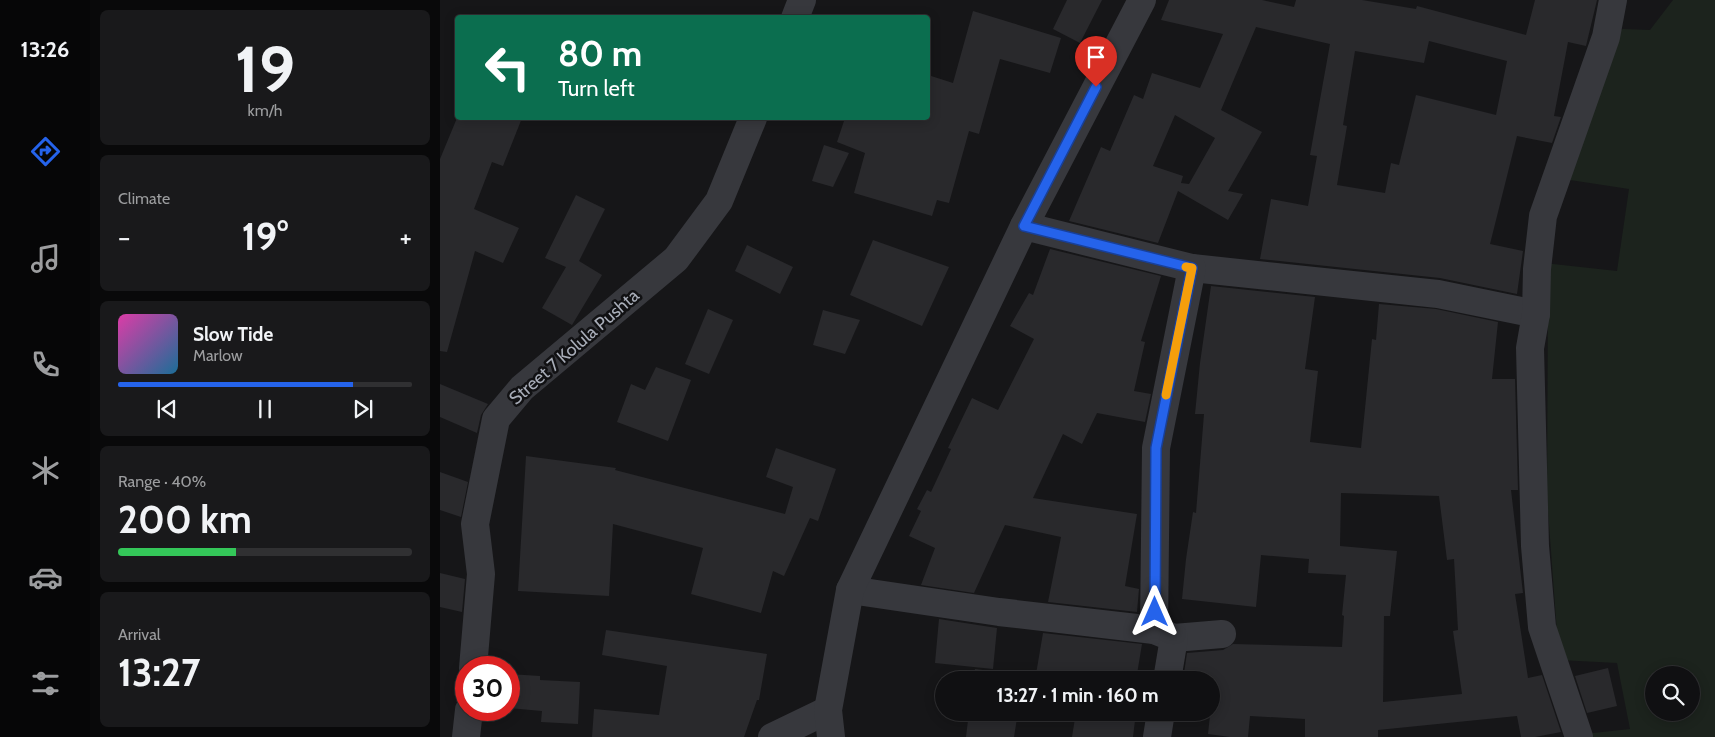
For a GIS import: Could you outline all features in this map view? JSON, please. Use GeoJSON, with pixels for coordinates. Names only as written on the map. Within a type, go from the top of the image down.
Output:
{"type":"FeatureCollection","features":[{"type":"Feature","properties":{"kind":"street"},"geometry":{"type":"LineString","coordinates":[[796,15],[802,0]]}},
{"type":"Feature","properties":{"kind":"street"},"geometry":{"type":"LineString","coordinates":[[831,737],[828,710],[850,590],[1024,226],[1142,0]]}},
{"type":"Feature","properties":{"kind":"street"},"geometry":{"type":"LineString","coordinates":[[1579,737],[1542,627],[1535,546],[1530,348],[1536,314],[1537,268],[1543,216],[1606,38],[1613,0]]}},
{"type":"Feature","properties":{"kind":"street","name":"Street 7 Kolula Pushta"},"geometry":{"type":"LineString","coordinates":[[474,656],[481,574],[475,524],[496,419],[522,388],[676,259],[719,201],[753,120]]}},
{"type":"Feature","properties":{"kind":"street"},"geometry":{"type":"LineString","coordinates":[[1024,226],[1192,268],[1438,294],[1536,314]]}},
{"type":"Feature","properties":{"kind":"street"},"geometry":{"type":"LineString","coordinates":[[1166,671],[1156,448],[1192,268]]}},
{"type":"Feature","properties":{"kind":"street"},"geometry":{"type":"LineString","coordinates":[[850,590],[1164,634],[1222,634]]}},
{"type":"Feature","properties":{"kind":"street"},"geometry":{"type":"LineString","coordinates":[[772,737],[828,710]]}},
{"type":"Feature","properties":{"kind":"street"},"geometry":{"type":"LineString","coordinates":[[466,737],[468,721]]}},
{"type":"Feature","properties":{"kind":"street"},"geometry":{"type":"LineString","coordinates":[[1157,737],[1160,721]]}},
{"type":"Feature","properties":{"kind":"shaded area"},"geometry":{"type":"Polygon","coordinates":[[[1673,0],[1715,0],[1715,737],[1585,737],[1584,734],[1630,729],[1617,663],[1559,660],[1547,497],[1548,301],[1544,263],[1617,271],[1629,189],[1570,180],[1602,40],[1623,29],[1650,30],[1673,0]]]}},
{"type":"Feature","properties":{"kind":"building"},"geometry":{"type":"Polygon","coordinates":[[[1067,0],[1102,0],[1080,43],[1053,29],[1067,0]]]}},
{"type":"Feature","properties":{"kind":"building"},"geometry":{"type":"Polygon","coordinates":[[[1169,0],[1262,0],[1294,7],[1296,0],[1362,0],[1416,9],[1417,6],[1526,35],[1535,0],[1597,0],[1586,46],[1568,42],[1554,116],[1561,117],[1552,143],[1517,136],[1490,244],[1523,251],[1517,294],[1440,278],[1260,259],[1271,199],[1308,206],[1317,156],[1310,155],[1330,44],[1256,27],[1221,110],[1262,132],[1228,191],[1243,194],[1228,220],[1178,191],[1158,243],[1069,221],[1101,147],[1110,151],[1134,95],[1143,99],[1152,73],[1200,88],[1223,34],[1161,20],[1169,0]],[[1429,41],[1424,63],[1355,51],[1343,125],[1347,126],[1337,185],[1385,193],[1391,163],[1399,165],[1416,95],[1496,115],[1507,61],[1429,41]],[[1175,115],[1153,166],[1183,176],[1181,183],[1189,184],[1215,138],[1175,115]]]}},
{"type":"Feature","properties":{"kind":"building"},"geometry":{"type":"Polygon","coordinates":[[[973,11],[1061,38],[1050,73],[1000,59],[979,134],[969,131],[949,203],[937,200],[932,216],[854,193],[865,153],[837,142],[844,120],[930,120],[930,76],[953,83],[973,11]]]}},
{"type":"Feature","properties":{"kind":"building"},"geometry":{"type":"Polygon","coordinates":[[[456,120],[521,120],[503,166],[492,162],[474,209],[519,228],[503,263],[475,251],[447,352],[440,351],[440,159],[456,120]]]}},
{"type":"Feature","properties":{"kind":"building"},"geometry":{"type":"Polygon","coordinates":[[[824,145],[849,153],[833,187],[812,181],[824,145]]]}},
{"type":"Feature","properties":{"kind":"building"},"geometry":{"type":"Polygon","coordinates":[[[576,195],[605,209],[579,261],[602,275],[572,325],[542,308],[566,267],[545,258],[576,195]]]}},
{"type":"Feature","properties":{"kind":"building"},"geometry":{"type":"Polygon","coordinates":[[[873,240],[949,267],[922,326],[850,295],[873,240]]]}},
{"type":"Feature","properties":{"kind":"building"},"geometry":{"type":"Polygon","coordinates":[[[747,245],[793,267],[780,294],[735,271],[747,245]]]}},
{"type":"Feature","properties":{"kind":"building"},"geometry":{"type":"Polygon","coordinates":[[[1050,249],[1161,276],[1141,341],[1145,342],[1134,391],[1151,394],[1145,422],[1097,413],[1082,444],[1063,434],[1033,498],[1137,514],[1125,586],[1139,589],[1137,612],[1048,602],[1061,537],[1005,525],[974,593],[921,585],[935,548],[909,536],[921,511],[917,509],[927,490],[931,492],[951,449],[948,448],[972,398],[998,410],[1034,339],[1010,326],[1029,293],[1033,295],[1050,249]]]}},
{"type":"Feature","properties":{"kind":"building"},"geometry":{"type":"Polygon","coordinates":[[[1211,286],[1315,297],[1305,369],[1318,371],[1310,442],[1361,448],[1372,339],[1376,340],[1379,304],[1436,309],[1498,322],[1492,379],[1515,379],[1518,490],[1511,490],[1523,593],[1515,594],[1528,678],[1542,675],[1561,732],[1535,737],[1521,737],[1517,716],[1378,730],[1378,737],[1305,737],[1305,719],[1250,716],[1248,737],[1208,734],[1209,721],[1220,721],[1220,671],[1184,671],[1187,653],[1223,650],[1233,644],[1342,647],[1344,616],[1342,615],[1346,575],[1308,573],[1309,559],[1261,555],[1256,607],[1182,599],[1193,512],[1196,513],[1204,414],[1195,414],[1211,286]],[[1341,493],[1340,546],[1397,551],[1390,616],[1384,616],[1383,702],[1462,694],[1453,631],[1458,630],[1454,559],[1447,560],[1439,496],[1341,493]]]}},
{"type":"Feature","properties":{"kind":"building"},"geometry":{"type":"Polygon","coordinates":[[[708,309],[733,320],[709,374],[685,364],[708,309]]]}},
{"type":"Feature","properties":{"kind":"building"},"geometry":{"type":"Polygon","coordinates":[[[823,310],[860,320],[845,354],[813,345],[823,310]]]}},
{"type":"Feature","properties":{"kind":"building"},"geometry":{"type":"Polygon","coordinates":[[[656,367],[691,380],[668,441],[617,422],[631,384],[645,390],[656,367]]]}},
{"type":"Feature","properties":{"kind":"building"},"geometry":{"type":"Polygon","coordinates":[[[440,384],[488,404],[481,415],[477,433],[440,417],[440,384]]]}},
{"type":"Feature","properties":{"kind":"building"},"geometry":{"type":"Polygon","coordinates":[[[776,448],[836,469],[818,521],[810,518],[784,576],[773,571],[761,613],[691,594],[703,548],[613,524],[609,596],[518,591],[526,456],[616,468],[615,470],[785,514],[793,487],[766,477],[776,448]]]}},
{"type":"Feature","properties":{"kind":"building"},"geometry":{"type":"Polygon","coordinates":[[[440,472],[468,482],[461,517],[440,510],[440,472]]]}},
{"type":"Feature","properties":{"kind":"building"},"geometry":{"type":"Polygon","coordinates":[[[440,573],[465,579],[462,612],[440,607],[440,573]]]}},
{"type":"Feature","properties":{"kind":"building"},"geometry":{"type":"Polygon","coordinates":[[[939,619],[997,628],[993,669],[935,663],[939,619]]]}},
{"type":"Feature","properties":{"kind":"building"},"geometry":{"type":"Polygon","coordinates":[[[606,630],[767,654],[759,700],[757,700],[744,737],[592,737],[594,709],[659,715],[667,666],[602,655],[606,630]]]}},
{"type":"Feature","properties":{"kind":"building"},"geometry":{"type":"Polygon","coordinates":[[[1043,633],[1142,644],[1138,671],[1037,671],[1043,633]]]}},
{"type":"Feature","properties":{"kind":"building"},"geometry":{"type":"Polygon","coordinates":[[[1608,668],[1617,706],[1587,713],[1575,676],[1608,668]]]}},
{"type":"Feature","properties":{"kind":"building"},"geometry":{"type":"Polygon","coordinates":[[[975,669],[991,671],[975,671],[975,669]]]}},
{"type":"Feature","properties":{"kind":"building"},"geometry":{"type":"Polygon","coordinates":[[[520,675],[540,676],[540,680],[580,682],[578,724],[541,722],[542,711],[520,709],[520,675]]]}},
{"type":"Feature","properties":{"kind":"building"},"geometry":{"type":"Polygon","coordinates":[[[968,721],[1017,721],[1014,737],[966,737],[968,721]]]}},
{"type":"Feature","properties":{"kind":"building"},"geometry":{"type":"Polygon","coordinates":[[[1075,721],[1135,721],[1133,737],[1072,737],[1075,721]]]}},
{"type":"Feature","properties":{"kind":"slow traffic"},"geometry":{"type":"LineString","coordinates":[[1166,395],[1192,268],[1186,267]]}},
{"type":"Feature","properties":{"kind":"route"},"geometry":{"type":"LineString","coordinates":[[1096,87],[1024,226],[1192,268],[1156,448],[1155,612]]}}]}
